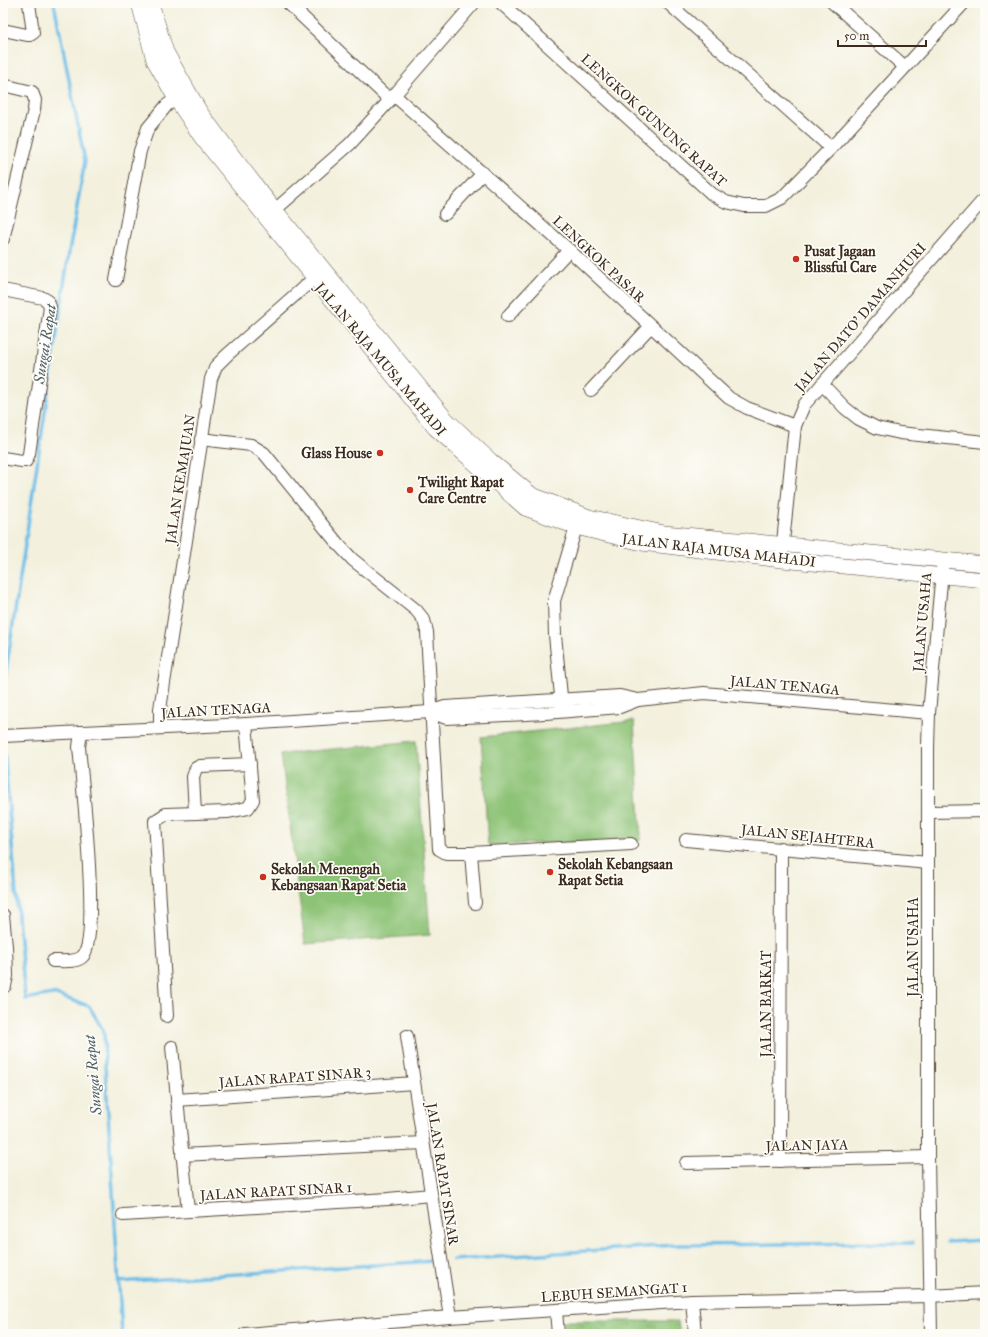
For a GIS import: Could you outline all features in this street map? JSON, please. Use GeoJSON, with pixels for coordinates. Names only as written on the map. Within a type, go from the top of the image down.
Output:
{"type":"FeatureCollection","features":[{"type":"Feature","properties":{"kind":"main road","name":"JALAN RAJA MUSA MAHADI"},"geometry":{"type":"LineString","coordinates":[[139,3],[154,60],[176,100],[202,138],[271,214],[319,274],[435,428],[525,508],[576,527],[642,543],[782,560],[985,580]]}},
{"type":"Feature","properties":{"kind":"main road","name":"JALAN RAJA MUSA MAHADI"},"geometry":{"type":"LineString","coordinates":[[151,3],[166,52],[200,112],[271,214]]}},
{"type":"Feature","properties":{"kind":"main road","name":"JALAN RAJA MUSA MAHADI"},"geometry":{"type":"LineString","coordinates":[[319,274],[446,419],[491,461],[532,495],[589,517],[664,533],[985,564]]}},
{"type":"Feature","properties":{"kind":"street"},"geometry":{"type":"LineString","coordinates":[[3,30],[27,36],[33,33],[29,3]]}},
{"type":"Feature","properties":{"kind":"street","name":"LENGKOK PASAR"},"geometry":{"type":"LineString","coordinates":[[288,3],[392,98],[483,174],[569,250],[650,327],[729,398],[747,408],[795,426]]}},
{"type":"Feature","properties":{"kind":"street"},"geometry":{"type":"LineString","coordinates":[[271,214],[350,144],[474,3]]}},
{"type":"Feature","properties":{"kind":"street","name":"LENGKOK GUNUNG RAPAT"},"geometry":{"type":"LineString","coordinates":[[501,3],[712,194],[726,202],[744,206],[766,206],[782,198],[831,148],[964,3]]}},
{"type":"Feature","properties":{"kind":"street"},"geometry":{"type":"LineString","coordinates":[[668,3],[831,148]]}},
{"type":"Feature","properties":{"kind":"street"},"geometry":{"type":"LineString","coordinates":[[833,3],[905,67]]}},
{"type":"Feature","properties":{"kind":"street"},"geometry":{"type":"LineString","coordinates":[[3,85],[32,92],[36,100],[3,238]]}},
{"type":"Feature","properties":{"kind":"street"},"geometry":{"type":"LineString","coordinates":[[116,280],[140,151],[148,128],[167,105],[176,100]]}},
{"type":"Feature","properties":{"kind":"street"},"geometry":{"type":"LineString","coordinates":[[445,214],[483,174]]}},
{"type":"Feature","properties":{"kind":"street","name":"JALAN DATO' DAMANHURI"},"geometry":{"type":"LineString","coordinates":[[782,560],[795,426],[804,405],[985,198]]}},
{"type":"Feature","properties":{"kind":"street"},"geometry":{"type":"LineString","coordinates":[[508,316],[569,250]]}},
{"type":"Feature","properties":{"kind":"street","name":"JALAN KEMAJUAN"},"geometry":{"type":"LineString","coordinates":[[160,728],[160,709],[211,379],[216,366],[319,274]]}},
{"type":"Feature","properties":{"kind":"street"},"geometry":{"type":"LineString","coordinates":[[3,290],[43,298],[48,301],[50,307],[29,454],[26,461],[3,458]]}},
{"type":"Feature","properties":{"kind":"street"},"geometry":{"type":"LineString","coordinates":[[591,390],[650,327]]}},
{"type":"Feature","properties":{"kind":"street"},"geometry":{"type":"LineString","coordinates":[[822,384],[845,408],[859,419],[877,428],[900,433],[985,442]]}},
{"type":"Feature","properties":{"kind":"street"},"geometry":{"type":"LineString","coordinates":[[201,439],[251,445],[264,453],[338,544],[353,560],[416,610],[424,620],[427,632],[430,712],[439,849],[446,853],[471,853],[630,844]]}},
{"type":"Feature","properties":{"kind":"street"},"geometry":{"type":"LineString","coordinates":[[562,705],[555,635],[554,601],[576,527]]}},
{"type":"Feature","properties":{"kind":"street","name":"JALAN USAHA"},"geometry":{"type":"LineString","coordinates":[[931,1334],[928,1157],[929,713],[943,560]]}},
{"type":"Feature","properties":{"kind":"street","name":"JALAN TENAGA"},"geometry":{"type":"LineString","coordinates":[[5,736],[246,724],[430,712],[446,718],[490,711],[562,705],[594,703],[620,707],[638,700],[704,693],[929,713]]}},
{"type":"Feature","properties":{"kind":"street"},"geometry":{"type":"LineString","coordinates":[[167,1016],[155,821],[166,814],[227,812],[248,808],[253,800],[246,724]]}},
{"type":"Feature","properties":{"kind":"street"},"geometry":{"type":"LineString","coordinates":[[53,961],[78,960],[84,956],[90,928],[90,875],[79,747],[81,732]]}},
{"type":"Feature","properties":{"kind":"street"},"geometry":{"type":"LineString","coordinates":[[195,812],[193,777],[196,768],[200,766],[250,764]]}},
{"type":"Feature","properties":{"kind":"street"},"geometry":{"type":"LineString","coordinates":[[929,812],[985,811]]}},
{"type":"Feature","properties":{"kind":"street","name":"JALAN SEJAHTERA"},"geometry":{"type":"LineString","coordinates":[[686,840],[928,863]]}},
{"type":"Feature","properties":{"kind":"street","name":"JALAN BARKAT"},"geometry":{"type":"LineString","coordinates":[[780,1161],[781,848]]}},
{"type":"Feature","properties":{"kind":"street"},"geometry":{"type":"LineString","coordinates":[[471,853],[475,903]]}},
{"type":"Feature","properties":{"kind":"street"},"geometry":{"type":"LineString","coordinates":[[3,915],[7,976],[3,986]]}},
{"type":"Feature","properties":{"kind":"street","name":"JALAN RAPAT SINAR"},"geometry":{"type":"LineString","coordinates":[[407,1036],[450,1317]]}},
{"type":"Feature","properties":{"kind":"street"},"geometry":{"type":"LineString","coordinates":[[172,1046],[188,1211]]}},
{"type":"Feature","properties":{"kind":"street","name":"JALAN RAPAT SINAR 3"},"geometry":{"type":"LineString","coordinates":[[177,1100],[414,1083]]}},
{"type":"Feature","properties":{"kind":"street"},"geometry":{"type":"LineString","coordinates":[[182,1155],[423,1143]]}},
{"type":"Feature","properties":{"kind":"street","name":"JALAN JAYA"},"geometry":{"type":"LineString","coordinates":[[686,1163],[928,1157]]}},
{"type":"Feature","properties":{"kind":"street","name":"JALAN RAPAT SINAR 1"},"geometry":{"type":"LineString","coordinates":[[123,1215],[388,1200],[431,1195]]}},
{"type":"Feature","properties":{"kind":"street","name":"LEBUH SEMANGAT 1"},"geometry":{"type":"LineString","coordinates":[[245,1334],[299,1332],[450,1317],[692,1301],[930,1296],[985,1293]]}},
{"type":"Feature","properties":{"kind":"street"},"geometry":{"type":"LineString","coordinates":[[692,1301],[695,1334]]}},
{"type":"Feature","properties":{"kind":"street"},"geometry":{"type":"LineString","coordinates":[[556,1311],[558,1334]]}},
{"type":"Feature","properties":{"kind":"green space"},"geometry":{"type":"Polygon","coordinates":[[[634,721],[641,840],[488,845],[481,737],[634,721]]]}},
{"type":"Feature","properties":{"kind":"green space"},"geometry":{"type":"Polygon","coordinates":[[[416,741],[430,935],[305,944],[281,754],[416,741]]]}},
{"type":"Feature","properties":{"kind":"green space"},"geometry":{"type":"Polygon","coordinates":[[[564,1321],[678,1321],[680,1334],[566,1334],[564,1321]]]}},
{"type":"Feature","properties":{"kind":"waterway","name":"Sungai Rapat"},"geometry":{"type":"LineString","coordinates":[[3,691],[69,252],[85,161],[54,3]]}},
{"type":"Feature","properties":{"kind":"waterway","name":"Sungai Rapat"},"geometry":{"type":"LineString","coordinates":[[3,738],[25,999],[53,994],[89,1006],[104,1032],[122,1334]]}},
{"type":"Feature","properties":{"kind":"waterway"},"geometry":{"type":"LineString","coordinates":[[947,1242],[985,1240]]}},
{"type":"Feature","properties":{"kind":"waterway"},"geometry":{"type":"LineString","coordinates":[[453,1260],[675,1245],[913,1243]]}},
{"type":"Feature","properties":{"kind":"waterway"},"geometry":{"type":"LineString","coordinates":[[118,1282],[434,1261]]}},
{"type":"Feature","properties":{"kind":"place","name":"Pusat Jagaan Blissful Care"},"geometry":{"type":"Point","coordinates":[796,259]}},
{"type":"Feature","properties":{"kind":"place","name":"Glass House"},"geometry":{"type":"Point","coordinates":[380,453]}},
{"type":"Feature","properties":{"kind":"place","name":"Twilight Rapat Care Centre"},"geometry":{"type":"Point","coordinates":[410,490]}},
{"type":"Feature","properties":{"kind":"place","name":"Sekolah Kebangsaan Rapat Setia"},"geometry":{"type":"Point","coordinates":[550,872]}},
{"type":"Feature","properties":{"kind":"place","name":"Sekolah Menengah Kebangsaan Rapat Setia"},"geometry":{"type":"Point","coordinates":[263,877]}}]}
